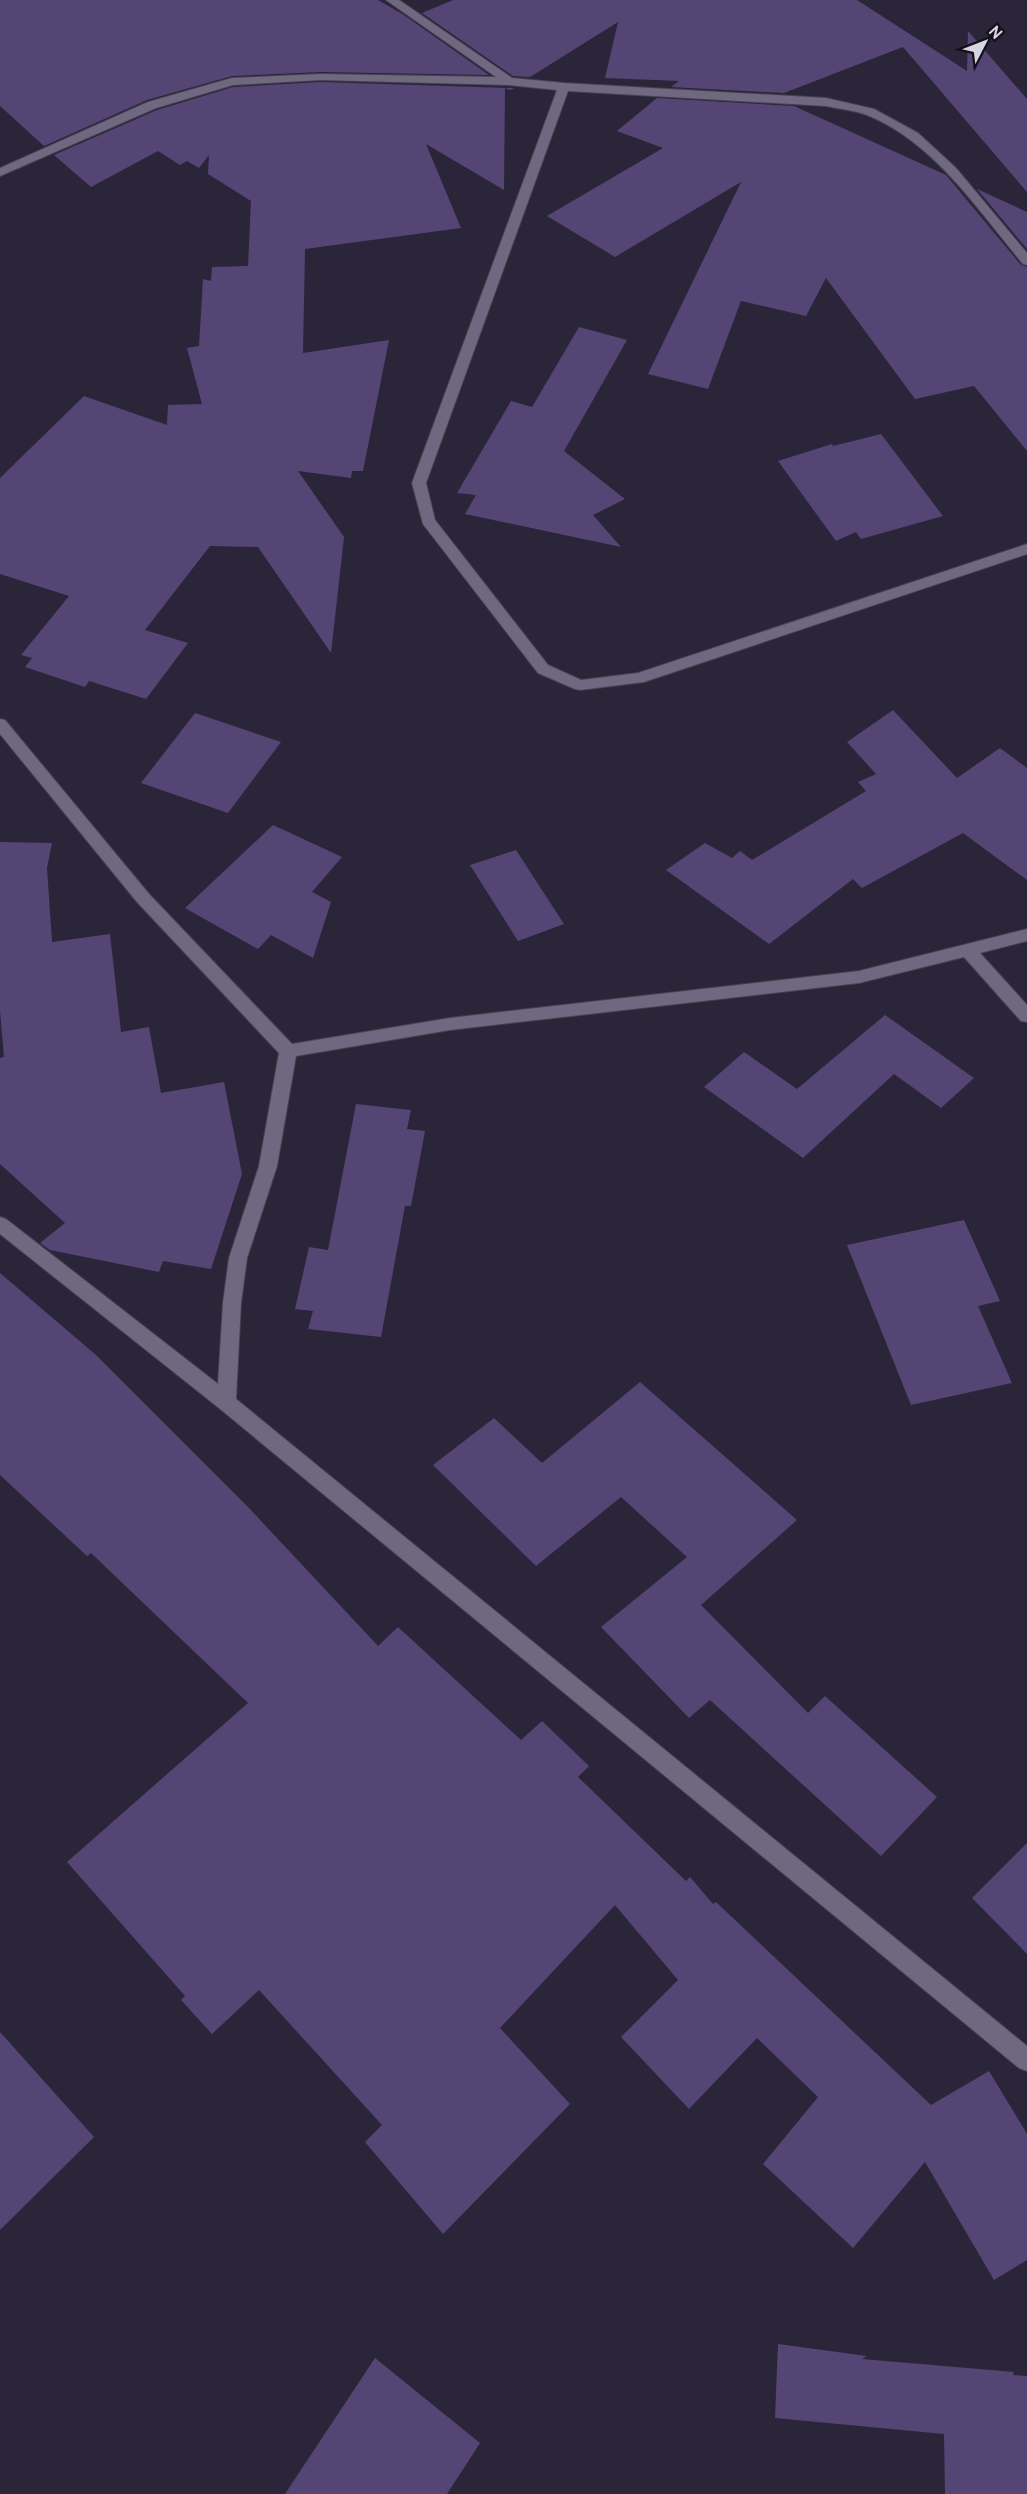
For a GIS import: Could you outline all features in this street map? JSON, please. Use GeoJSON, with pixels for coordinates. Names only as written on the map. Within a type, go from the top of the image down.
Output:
{"type":"FeatureCollection","features":[{"type":"Feature","properties":{"kind":"street"},"geometry":{"type":"LineString","coordinates":[[392,0],[509,81]]}},
{"type":"Feature","properties":{"kind":"street"},"geometry":{"type":"LineString","coordinates":[[0,172],[152,105],[232,82],[321,77],[509,81],[564,87],[826,102],[870,112],[914,136],[952,171],[1027,261]]}},
{"type":"Feature","properties":{"kind":"street"},"geometry":{"type":"LineString","coordinates":[[564,87],[418,483],[428,521],[543,669],[580,685],[639,678],[1027,549]]}},
{"type":"Feature","properties":{"kind":"street"},"geometry":{"type":"LineString","coordinates":[[0,724],[143,898],[288,1051]]}},
{"type":"Feature","properties":{"kind":"street"},"geometry":{"type":"LineString","coordinates":[[288,1051],[450,1024],[859,977],[1027,935]]}},
{"type":"Feature","properties":{"kind":"street"},"geometry":{"type":"LineString","coordinates":[[967,950],[1027,1016]]}},
{"type":"Feature","properties":{"kind":"street"},"geometry":{"type":"LineString","coordinates":[[226,1402],[232,1304],[238,1258],[268,1166],[288,1051]]}},
{"type":"Feature","properties":{"kind":"street"},"geometry":{"type":"LineString","coordinates":[[0,1224],[226,1402],[1027,2060]]}},
{"type":"Feature","properties":{"kind":"building"},"geometry":{"type":"Polygon","coordinates":[[[0,0],[378,0],[404,15],[489,75],[321,72],[232,76],[147,100],[44,146],[0,106],[0,0]]]}},
{"type":"Feature","properties":{"kind":"building"},"geometry":{"type":"Polygon","coordinates":[[[453,0],[857,0],[967,71],[968,31],[1027,99],[1027,192],[903,47],[784,93],[671,87],[679,81],[605,78],[618,22],[530,77],[513,76],[422,13],[453,0]]]}},
{"type":"Feature","properties":{"kind":"building"},"geometry":{"type":"Polygon","coordinates":[[[321,82],[514,88],[510,90],[505,88],[504,190],[426,144],[461,228],[305,249],[303,353],[389,340],[363,471],[352,471],[351,478],[298,471],[344,537],[331,653],[258,547],[210,546],[145,630],[188,643],[146,699],[89,681],[85,687],[25,667],[32,658],[21,655],[69,596],[0,574],[0,478],[84,396],[167,425],[168,405],[202,404],[187,348],[199,346],[203,279],[211,281],[212,267],[248,266],[251,201],[208,174],[209,155],[199,168],[187,161],[180,165],[158,151],[91,187],[54,155],[157,110],[233,87],[321,82]]]}},
{"type":"Feature","properties":{"kind":"building"},"geometry":{"type":"Polygon","coordinates":[[[657,98],[794,106],[946,175],[1021,265],[1027,267],[1027,451],[974,386],[915,399],[826,278],[806,316],[741,301],[708,389],[648,374],[741,182],[615,257],[547,216],[663,148],[617,131],[657,98]]]}},
{"type":"Feature","properties":{"kind":"building"},"geometry":{"type":"Polygon","coordinates":[[[977,189],[1027,212],[1027,249],[977,189]]]}},
{"type":"Feature","properties":{"kind":"building"},"geometry":{"type":"Polygon","coordinates":[[[579,327],[627,340],[564,451],[625,499],[593,515],[621,547],[465,514],[476,495],[457,493],[511,401],[532,407],[579,327]]]}},
{"type":"Feature","properties":{"kind":"building"},"geometry":{"type":"Polygon","coordinates":[[[881,434],[943,516],[861,539],[856,532],[836,541],[778,461],[832,444],[833,446],[881,434]]]}},
{"type":"Feature","properties":{"kind":"building"},"geometry":{"type":"Polygon","coordinates":[[[893,710],[957,778],[1000,748],[1027,768],[1027,880],[963,833],[862,888],[853,879],[769,944],[666,870],[705,843],[732,858],[740,851],[752,860],[866,791],[858,782],[876,774],[847,742],[893,710]]]}},
{"type":"Feature","properties":{"kind":"building"},"geometry":{"type":"Polygon","coordinates":[[[195,713],[281,742],[228,813],[141,783],[195,713]]]}},
{"type":"Feature","properties":{"kind":"building"},"geometry":{"type":"Polygon","coordinates":[[[273,825],[342,857],[312,892],[331,902],[313,958],[271,935],[258,949],[185,908],[273,825]]]}},
{"type":"Feature","properties":{"kind":"building"},"geometry":{"type":"Polygon","coordinates":[[[0,842],[52,843],[47,868],[52,942],[110,934],[121,1032],[149,1027],[161,1093],[224,1082],[242,1174],[211,1269],[163,1261],[159,1272],[50,1250],[40,1243],[65,1223],[0,1164],[0,1058],[4,1057],[0,1011],[0,842]]]}},
{"type":"Feature","properties":{"kind":"building"},"geometry":{"type":"Polygon","coordinates":[[[516,850],[564,924],[518,941],[470,865],[516,850]]]}},
{"type":"Feature","properties":{"kind":"building"},"geometry":{"type":"Polygon","coordinates":[[[885,1015],[974,1078],[941,1108],[894,1074],[803,1158],[704,1087],[744,1052],[797,1089],[885,1015]]]}},
{"type":"Feature","properties":{"kind":"building"},"geometry":{"type":"Polygon","coordinates":[[[356,1104],[411,1110],[407,1129],[425,1131],[411,1206],[405,1206],[381,1337],[308,1329],[313,1311],[295,1309],[309,1247],[328,1250],[356,1104]]]}},
{"type":"Feature","properties":{"kind":"building"},"geometry":{"type":"Polygon","coordinates":[[[964,1220],[1000,1301],[978,1306],[1012,1383],[911,1405],[847,1245],[964,1220]]]}},
{"type":"Feature","properties":{"kind":"building"},"geometry":{"type":"Polygon","coordinates":[[[0,1273],[96,1355],[249,1508],[378,1646],[398,1627],[521,1740],[542,1721],[589,1766],[578,1777],[686,1881],[690,1877],[713,1904],[716,1902],[931,2105],[989,2071],[1027,2134],[1027,2260],[994,2280],[925,2162],[853,2248],[763,2164],[818,2097],[757,2038],[689,2109],[621,2037],[678,1980],[615,1905],[500,2028],[570,2104],[443,2234],[365,2142],[382,2125],[259,1990],[212,2034],[181,2000],[185,1996],[67,1862],[248,1703],[91,1553],[87,1556],[0,1475],[0,1273]]]}},
{"type":"Feature","properties":{"kind":"building"},"geometry":{"type":"Polygon","coordinates":[[[640,1382],[797,1520],[701,1605],[808,1713],[825,1696],[937,1797],[881,1856],[710,1700],[689,1718],[601,1627],[687,1557],[621,1497],[536,1566],[433,1465],[494,1418],[542,1463],[640,1382]]]}},
{"type":"Feature","properties":{"kind":"building"},"geometry":{"type":"Polygon","coordinates":[[[1027,1843],[1027,1954],[972,1898],[1027,1843]]]}},
{"type":"Feature","properties":{"kind":"building"},"geometry":{"type":"Polygon","coordinates":[[[0,2032],[94,2137],[0,2230],[0,2032]]]}},
{"type":"Feature","properties":{"kind":"building"},"geometry":{"type":"Polygon","coordinates":[[[778,2344],[867,2356],[862,2359],[1014,2372],[1013,2375],[1027,2376],[1027,2494],[945,2494],[944,2434],[775,2418],[778,2344]]]}},
{"type":"Feature","properties":{"kind":"building"},"geometry":{"type":"Polygon","coordinates":[[[375,2358],[480,2443],[447,2494],[285,2494],[375,2358]]]}}]}
